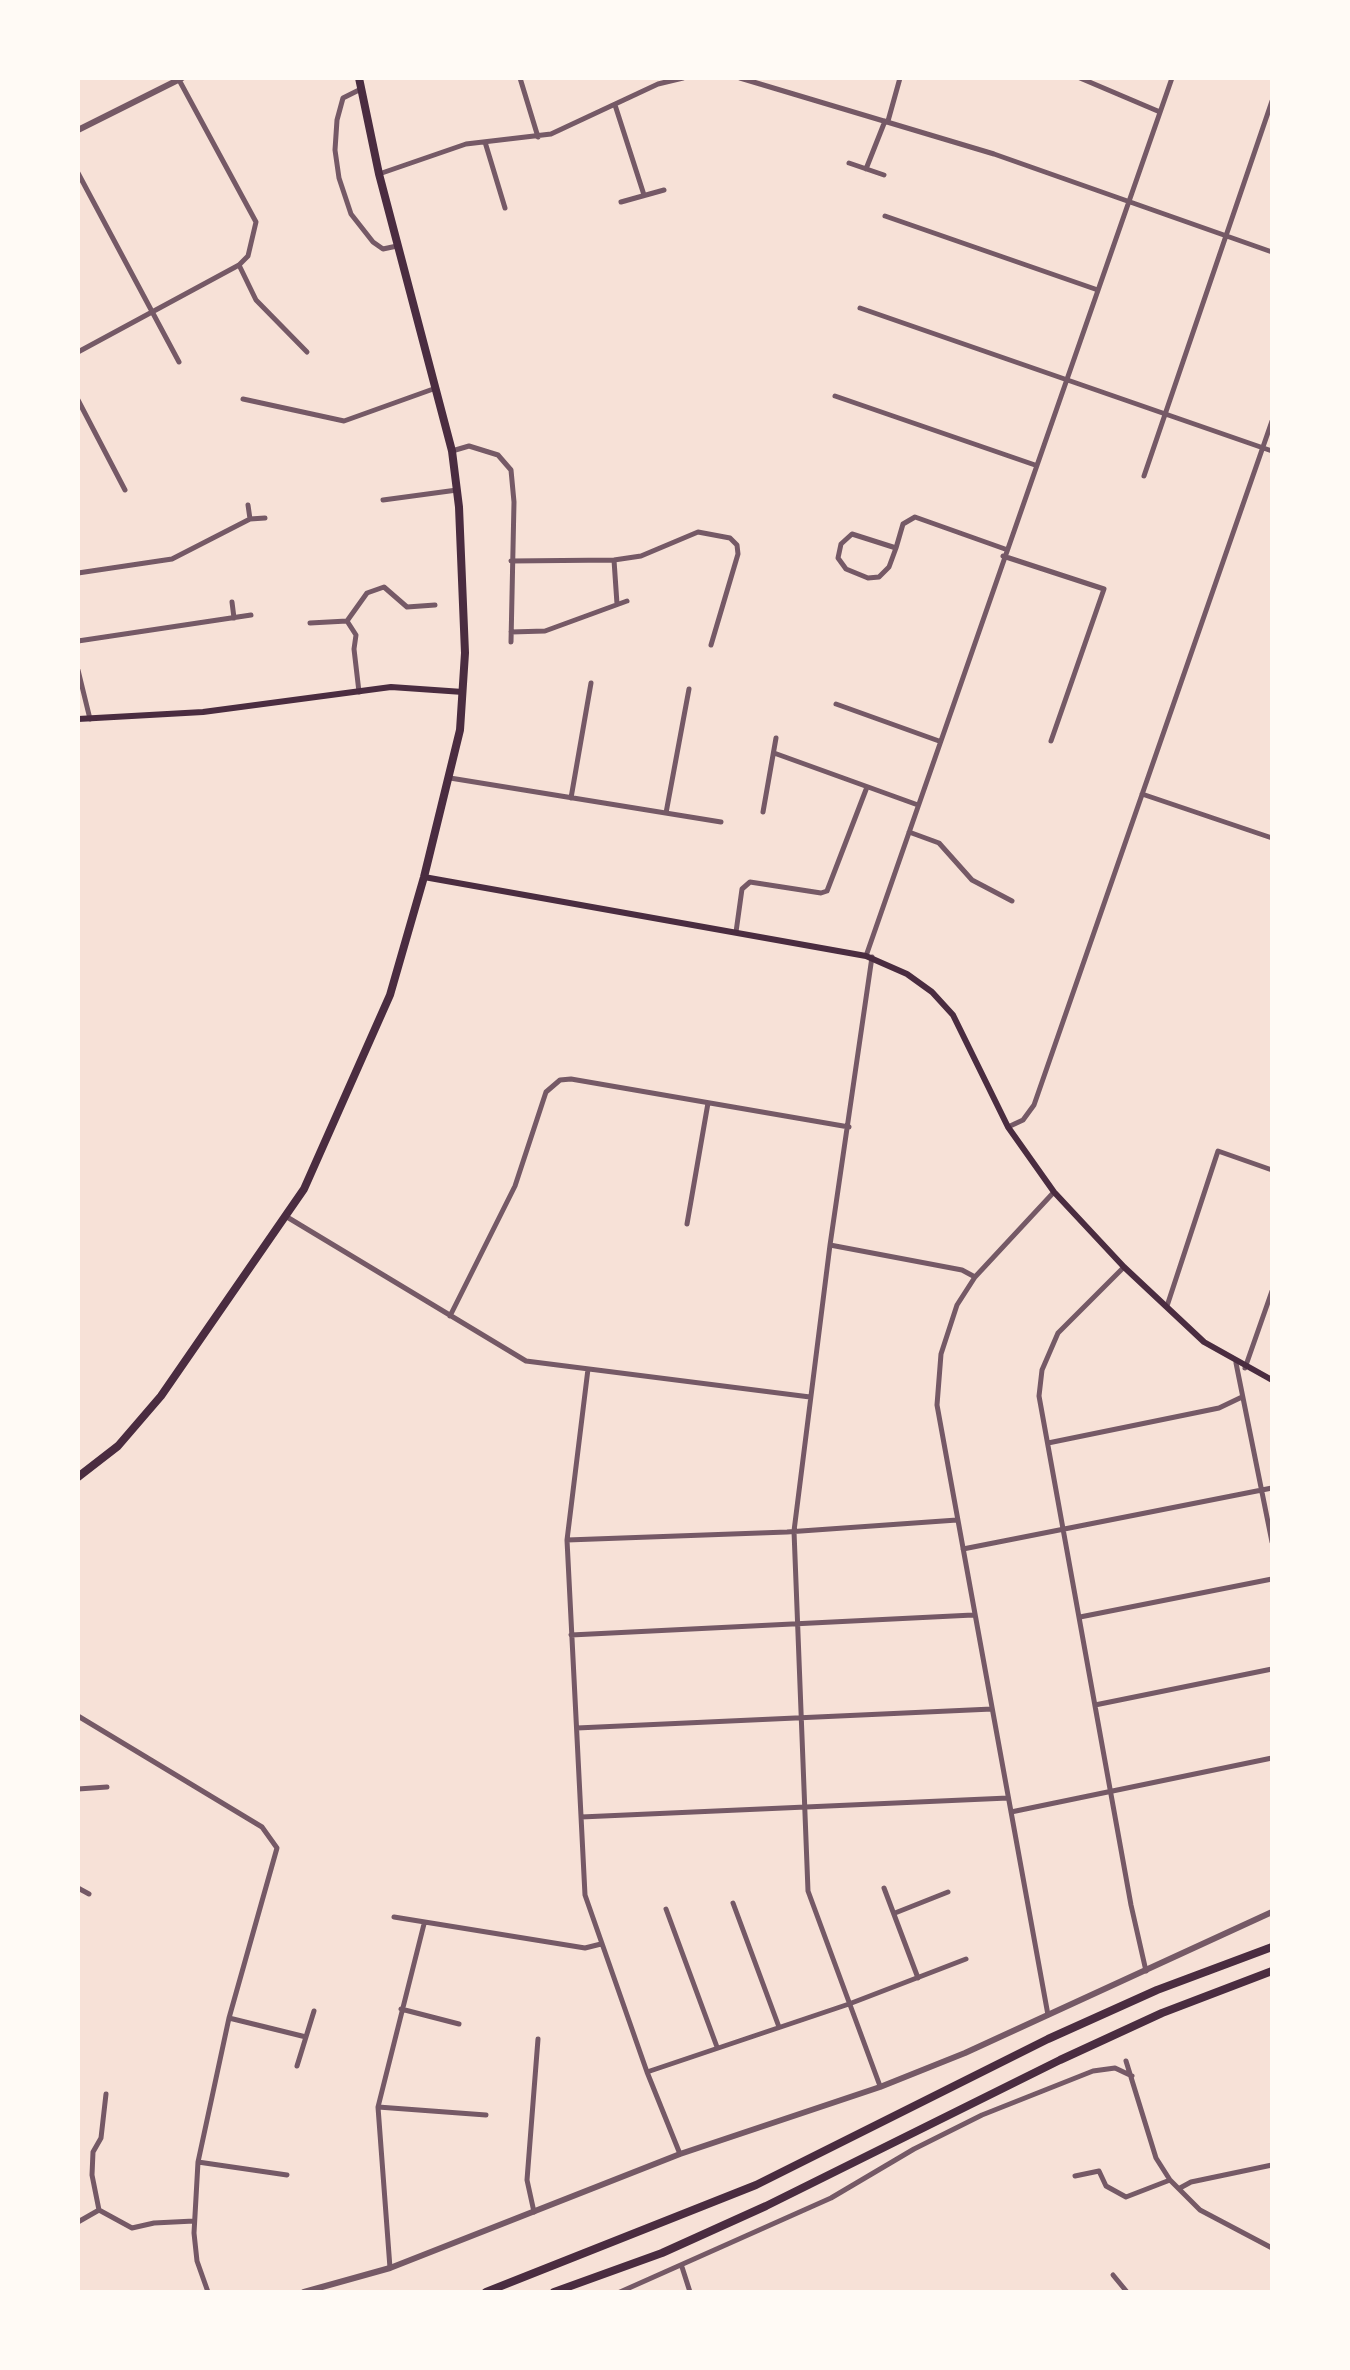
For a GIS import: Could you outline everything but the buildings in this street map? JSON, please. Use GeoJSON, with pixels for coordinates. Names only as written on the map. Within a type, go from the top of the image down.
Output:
{"type":"FeatureCollection","features":[{"type":"Feature","properties":{"kind":"main road"},"geometry":{"type":"LineString","coordinates":[[78,1478],[139,1424],[287,1217],[314,1170],[390,995],[450,778],[464,692],[452,451],[378,174],[358,78]]}},
{"type":"Feature","properties":{"kind":"main road"},"geometry":{"type":"LineString","coordinates":[[78,719],[204,712],[391,687],[464,692]]}},
{"type":"Feature","properties":{"kind":"main road"},"geometry":{"type":"LineString","coordinates":[[424,877],[869,956],[920,982],[947,1007],[1008,1127],[1054,1192],[1124,1267],[1204,1342],[1272,1380]]}},
{"type":"Feature","properties":{"kind":"main road"},"geometry":{"type":"LineString","coordinates":[[486,2292],[756,2185],[1048,2038],[1157,1990],[1272,1947]]}},
{"type":"Feature","properties":{"kind":"main road"},"geometry":{"type":"LineString","coordinates":[[554,2292],[662,2253],[766,2206],[1060,2060],[1162,2013],[1272,1970]]}},
{"type":"Feature","properties":{"kind":"street"},"geometry":{"type":"LineString","coordinates":[[78,130],[179,78],[257,228],[248,256],[239,265],[78,352]]}},
{"type":"Feature","properties":{"kind":"street"},"geometry":{"type":"LineString","coordinates":[[520,78],[538,138]]}},
{"type":"Feature","properties":{"kind":"street"},"geometry":{"type":"LineString","coordinates":[[378,174],[466,144],[538,138],[615,105],[657,81],[683,78]]}},
{"type":"Feature","properties":{"kind":"street"},"geometry":{"type":"LineString","coordinates":[[740,78],[772,81],[1272,252]]}},
{"type":"Feature","properties":{"kind":"street"},"geometry":{"type":"LineString","coordinates":[[866,169],[900,78]]}},
{"type":"Feature","properties":{"kind":"street"},"geometry":{"type":"LineString","coordinates":[[1080,78],[1160,112]]}},
{"type":"Feature","properties":{"kind":"street"},"geometry":{"type":"LineString","coordinates":[[880,2087],[808,1891],[794,1531],[830,1245],[850,1127],[869,956],[1004,552],[1172,78]]}},
{"type":"Feature","properties":{"kind":"street"},"geometry":{"type":"LineString","coordinates":[[361,88],[344,98],[337,120],[338,178],[351,214],[373,242],[383,250],[398,245]]}},
{"type":"Feature","properties":{"kind":"street"},"geometry":{"type":"LineString","coordinates":[[1144,476],[1272,101]]}},
{"type":"Feature","properties":{"kind":"street"},"geometry":{"type":"LineString","coordinates":[[615,105],[644,196]]}},
{"type":"Feature","properties":{"kind":"street"},"geometry":{"type":"LineString","coordinates":[[485,142],[505,208]]}},
{"type":"Feature","properties":{"kind":"street"},"geometry":{"type":"LineString","coordinates":[[849,163],[884,175]]}},
{"type":"Feature","properties":{"kind":"street"},"geometry":{"type":"LineString","coordinates":[[78,173],[179,362]]}},
{"type":"Feature","properties":{"kind":"street"},"geometry":{"type":"LineString","coordinates":[[621,202],[664,190]]}},
{"type":"Feature","properties":{"kind":"street"},"geometry":{"type":"LineString","coordinates":[[885,216],[1096,290]]}},
{"type":"Feature","properties":{"kind":"street"},"geometry":{"type":"LineString","coordinates":[[239,265],[256,300],[307,352]]}},
{"type":"Feature","properties":{"kind":"street"},"geometry":{"type":"LineString","coordinates":[[860,308],[1272,451]]}},
{"type":"Feature","properties":{"kind":"street"},"geometry":{"type":"LineString","coordinates":[[243,399],[344,421],[436,388]]}},
{"type":"Feature","properties":{"kind":"street"},"geometry":{"type":"LineString","coordinates":[[836,396],[1035,465]]}},
{"type":"Feature","properties":{"kind":"street"},"geometry":{"type":"LineString","coordinates":[[78,400],[125,490]]}},
{"type":"Feature","properties":{"kind":"street"},"geometry":{"type":"LineString","coordinates":[[1008,1127],[1027,1116],[1034,1104],[1272,422]]}},
{"type":"Feature","properties":{"kind":"street"},"geometry":{"type":"LineString","coordinates":[[452,451],[469,446],[498,456],[511,470],[511,642]]}},
{"type":"Feature","properties":{"kind":"street"},"geometry":{"type":"LineString","coordinates":[[383,500],[456,490]]}},
{"type":"Feature","properties":{"kind":"street"},"geometry":{"type":"LineString","coordinates":[[248,505],[250,519]]}},
{"type":"Feature","properties":{"kind":"street"},"geometry":{"type":"LineString","coordinates":[[896,548],[852,534],[843,539],[838,553],[846,570],[875,579],[887,571],[896,548],[903,524],[915,517],[1104,590],[1051,741]]}},
{"type":"Feature","properties":{"kind":"street"},"geometry":{"type":"LineString","coordinates":[[78,574],[172,560],[250,519],[265,518]]}},
{"type":"Feature","properties":{"kind":"street"},"geometry":{"type":"LineString","coordinates":[[511,561],[641,556],[698,532],[733,540],[738,554],[711,646]]}},
{"type":"Feature","properties":{"kind":"street"},"geometry":{"type":"LineString","coordinates":[[614,560],[617,604]]}},
{"type":"Feature","properties":{"kind":"street"},"geometry":{"type":"LineString","coordinates":[[347,621],[367,593],[384,587],[407,607],[436,605]]}},
{"type":"Feature","properties":{"kind":"street"},"geometry":{"type":"LineString","coordinates":[[511,632],[544,632],[628,601]]}},
{"type":"Feature","properties":{"kind":"street"},"geometry":{"type":"LineString","coordinates":[[232,602],[234,618]]}},
{"type":"Feature","properties":{"kind":"street"},"geometry":{"type":"LineString","coordinates":[[78,641],[251,616]]}},
{"type":"Feature","properties":{"kind":"street"},"geometry":{"type":"LineString","coordinates":[[310,623],[347,621]]}},
{"type":"Feature","properties":{"kind":"street"},"geometry":{"type":"LineString","coordinates":[[347,621],[356,634],[359,692]]}},
{"type":"Feature","properties":{"kind":"street"},"geometry":{"type":"LineString","coordinates":[[78,670],[90,719]]}},
{"type":"Feature","properties":{"kind":"street"},"geometry":{"type":"LineString","coordinates":[[572,798],[591,683]]}},
{"type":"Feature","properties":{"kind":"street"},"geometry":{"type":"LineString","coordinates":[[666,813],[688,688]]}},
{"type":"Feature","properties":{"kind":"street"},"geometry":{"type":"LineString","coordinates":[[836,704],[939,741]]}},
{"type":"Feature","properties":{"kind":"street"},"geometry":{"type":"LineString","coordinates":[[764,812],[776,738]]}},
{"type":"Feature","properties":{"kind":"street"},"geometry":{"type":"LineString","coordinates":[[774,753],[918,806]]}},
{"type":"Feature","properties":{"kind":"street"},"geometry":{"type":"LineString","coordinates":[[450,778],[721,822]]}},
{"type":"Feature","properties":{"kind":"street"},"geometry":{"type":"LineString","coordinates":[[736,932],[742,890],[750,882],[828,891],[867,787]]}},
{"type":"Feature","properties":{"kind":"street"},"geometry":{"type":"LineString","coordinates":[[1142,794],[1272,838]]}},
{"type":"Feature","properties":{"kind":"street"},"geometry":{"type":"LineString","coordinates":[[909,832],[939,843],[972,880],[1012,901]]}},
{"type":"Feature","properties":{"kind":"street"},"geometry":{"type":"LineString","coordinates":[[450,1316],[515,1186],[544,1098],[554,1083],[571,1078],[850,1127]]}},
{"type":"Feature","properties":{"kind":"street"},"geometry":{"type":"LineString","coordinates":[[687,1224],[708,1103]]}},
{"type":"Feature","properties":{"kind":"street"},"geometry":{"type":"LineString","coordinates":[[1166,1309],[1218,1151],[1272,1170]]}},
{"type":"Feature","properties":{"kind":"street"},"geometry":{"type":"LineString","coordinates":[[1048,2016],[937,1405],[941,1354],[957,1304],[975,1276],[1054,1192]]}},
{"type":"Feature","properties":{"kind":"street"},"geometry":{"type":"LineString","coordinates":[[287,1217],[526,1361],[810,1398]]}},
{"type":"Feature","properties":{"kind":"street"},"geometry":{"type":"LineString","coordinates":[[830,1245],[962,1270],[975,1276]]}},
{"type":"Feature","properties":{"kind":"street"},"geometry":{"type":"LineString","coordinates":[[1124,1267],[1058,1333],[1047,1356],[1039,1396],[1130,1905],[1146,1970]]}},
{"type":"Feature","properties":{"kind":"street"},"geometry":{"type":"LineString","coordinates":[[1245,1368],[1272,1291]]}},
{"type":"Feature","properties":{"kind":"street"},"geometry":{"type":"LineString","coordinates":[[1236,1363],[1272,1542]]}},
{"type":"Feature","properties":{"kind":"street"},"geometry":{"type":"LineString","coordinates":[[588,1370],[567,1540],[585,1895],[680,2154]]}},
{"type":"Feature","properties":{"kind":"street"},"geometry":{"type":"LineString","coordinates":[[1048,1443],[1219,1408],[1242,1396]]}},
{"type":"Feature","properties":{"kind":"street"},"geometry":{"type":"LineString","coordinates":[[964,1549],[1272,1488]]}},
{"type":"Feature","properties":{"kind":"street"},"geometry":{"type":"LineString","coordinates":[[567,1540],[958,1520]]}},
{"type":"Feature","properties":{"kind":"street"},"geometry":{"type":"LineString","coordinates":[[1080,1618],[1272,1579]]}},
{"type":"Feature","properties":{"kind":"street"},"geometry":{"type":"LineString","coordinates":[[572,1635],[974,1615]]}},
{"type":"Feature","properties":{"kind":"street"},"geometry":{"type":"LineString","coordinates":[[1095,1706],[1272,1669]]}},
{"type":"Feature","properties":{"kind":"street"},"geometry":{"type":"LineString","coordinates":[[577,1728],[992,1710]]}},
{"type":"Feature","properties":{"kind":"street"},"geometry":{"type":"LineString","coordinates":[[78,1716],[262,1828],[277,1848],[229,2018],[198,2162],[194,2221],[197,2260],[208,2292]]}},
{"type":"Feature","properties":{"kind":"street"},"geometry":{"type":"LineString","coordinates":[[1011,1812],[1272,1758]]}},
{"type":"Feature","properties":{"kind":"street"},"geometry":{"type":"LineString","coordinates":[[78,1789],[107,1787]]}},
{"type":"Feature","properties":{"kind":"street"},"geometry":{"type":"LineString","coordinates":[[581,1818],[1009,1798]]}},
{"type":"Feature","properties":{"kind":"street"},"geometry":{"type":"LineString","coordinates":[[78,1888],[89,1894]]}},
{"type":"Feature","properties":{"kind":"street"},"geometry":{"type":"LineString","coordinates":[[884,1888],[918,1978]]}},
{"type":"Feature","properties":{"kind":"street"},"geometry":{"type":"LineString","coordinates":[[894,1913],[948,1892]]}},
{"type":"Feature","properties":{"kind":"street"},"geometry":{"type":"LineString","coordinates":[[733,1903],[778,2028]]}},
{"type":"Feature","properties":{"kind":"street"},"geometry":{"type":"LineString","coordinates":[[666,1909],[718,2047]]}},
{"type":"Feature","properties":{"kind":"street"},"geometry":{"type":"LineString","coordinates":[[304,2292],[390,2268],[680,2154],[880,2087],[1048,2016],[1272,1912]]}},
{"type":"Feature","properties":{"kind":"street"},"geometry":{"type":"LineString","coordinates":[[394,1917],[585,1948],[601,1944]]}},
{"type":"Feature","properties":{"kind":"street"},"geometry":{"type":"LineString","coordinates":[[390,2268],[378,2106],[424,1924]]}},
{"type":"Feature","properties":{"kind":"street"},"geometry":{"type":"LineString","coordinates":[[647,2072],[850,2004],[966,1959]]}},
{"type":"Feature","properties":{"kind":"street"},"geometry":{"type":"LineString","coordinates":[[402,2009],[459,2024]]}},
{"type":"Feature","properties":{"kind":"street"},"geometry":{"type":"LineString","coordinates":[[297,2066],[314,2011]]}},
{"type":"Feature","properties":{"kind":"street"},"geometry":{"type":"LineString","coordinates":[[229,2018],[306,2037]]}},
{"type":"Feature","properties":{"kind":"street"},"geometry":{"type":"LineString","coordinates":[[534,2212],[528,2180],[538,2038]]}},
{"type":"Feature","properties":{"kind":"street"},"geometry":{"type":"LineString","coordinates":[[1126,2060],[1156,2158],[1170,2180],[1200,2210],[1272,2248]]}},
{"type":"Feature","properties":{"kind":"street"},"geometry":{"type":"LineString","coordinates":[[620,2292],[831,2198],[914,2148],[982,2115],[1093,2071],[1116,2068],[1132,2076]]}},
{"type":"Feature","properties":{"kind":"street"},"geometry":{"type":"LineString","coordinates":[[99,2210],[92,2152],[101,2138],[106,2094]]}},
{"type":"Feature","properties":{"kind":"street"},"geometry":{"type":"LineString","coordinates":[[378,2106],[486,2114]]}},
{"type":"Feature","properties":{"kind":"street"},"geometry":{"type":"LineString","coordinates":[[198,2162],[287,2175]]}},
{"type":"Feature","properties":{"kind":"street"},"geometry":{"type":"LineString","coordinates":[[1180,2188],[1191,2182],[1272,2165]]}},
{"type":"Feature","properties":{"kind":"street"},"geometry":{"type":"LineString","coordinates":[[1076,2176],[1099,2172],[1106,2186],[1126,2198],[1170,2180]]}},
{"type":"Feature","properties":{"kind":"street"},"geometry":{"type":"LineString","coordinates":[[99,2210],[132,2228],[194,2221]]}},
{"type":"Feature","properties":{"kind":"street"},"geometry":{"type":"LineString","coordinates":[[78,2222],[99,2210]]}},
{"type":"Feature","properties":{"kind":"street"},"geometry":{"type":"LineString","coordinates":[[682,2266],[690,2292]]}},
{"type":"Feature","properties":{"kind":"street"},"geometry":{"type":"LineString","coordinates":[[1112,2275],[1127,2292]]}}]}
